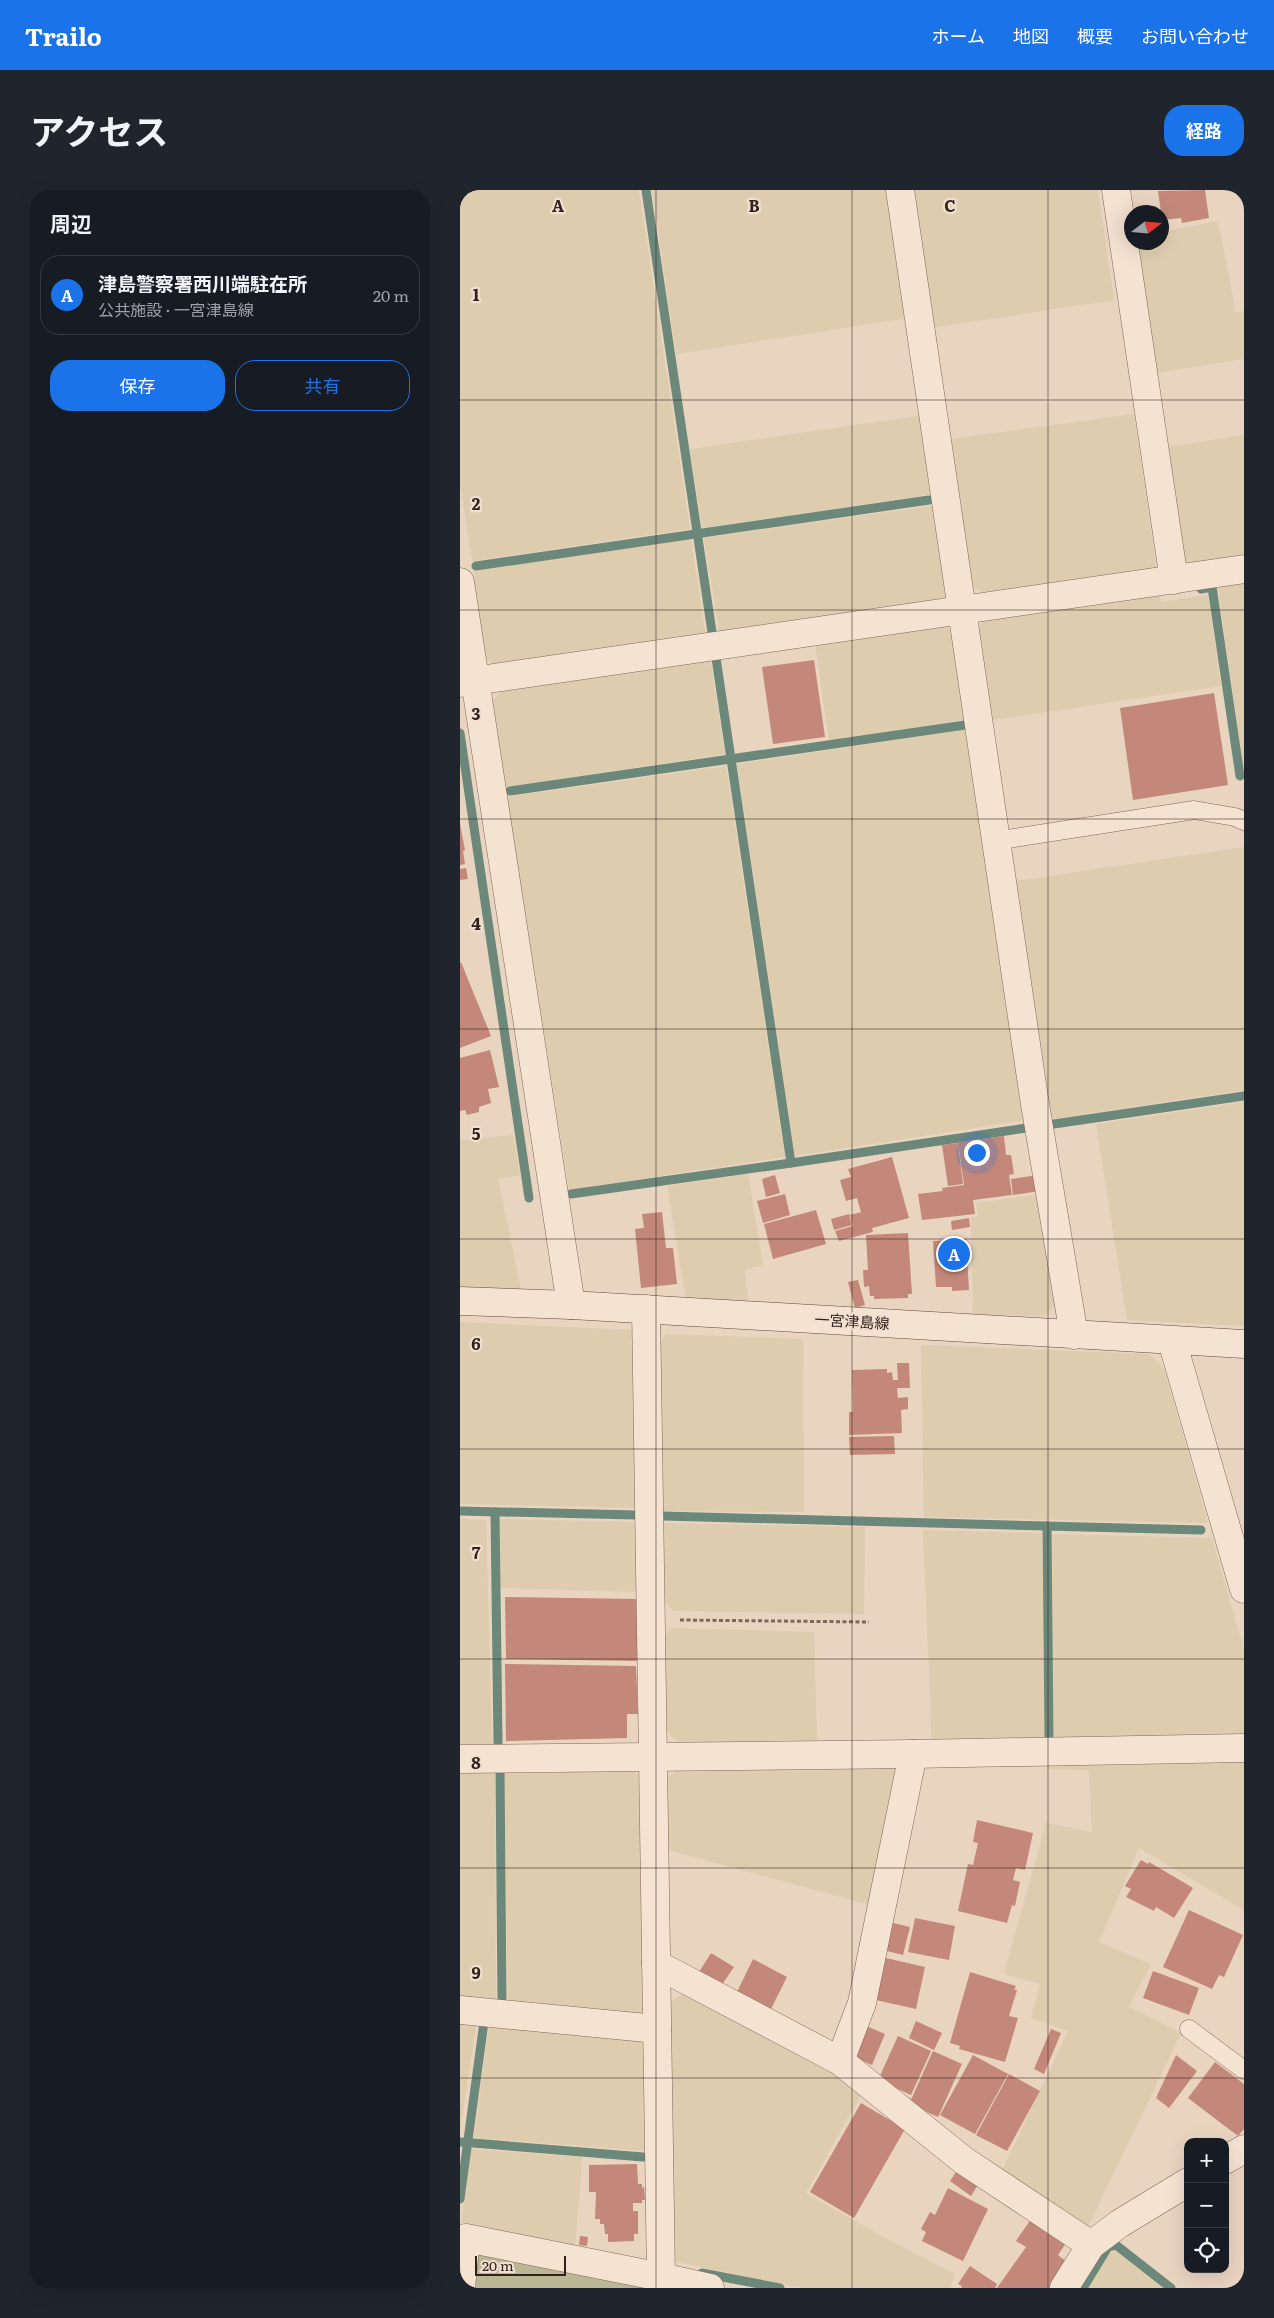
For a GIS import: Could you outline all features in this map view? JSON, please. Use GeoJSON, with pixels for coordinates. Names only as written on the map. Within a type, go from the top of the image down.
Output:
{"type":"FeatureCollection","features":[{"type":"Feature","properties":{"kind":"street"},"geometry":{"type":"LineString","coordinates":[[900,190],[960,611],[1034,1098],[1074,1335]]}},
{"type":"Feature","properties":{"kind":"street"},"geometry":{"type":"LineString","coordinates":[[1116,190],[1174,580]]}},
{"type":"Feature","properties":{"kind":"street"},"geometry":{"type":"LineString","coordinates":[[468,682],[1244,569]]}},
{"type":"Feature","properties":{"kind":"street"},"geometry":{"type":"LineString","coordinates":[[460,582],[468,682],[571,1305]]}},
{"type":"Feature","properties":{"kind":"street","name":"一宮津島線"},"geometry":{"type":"LineString","coordinates":[[460,1301],[646,1309],[1244,1344]]}},
{"type":"Feature","properties":{"kind":"street"},"geometry":{"type":"LineString","coordinates":[[646,1309],[661,2277]]}},
{"type":"Feature","properties":{"kind":"street"},"geometry":{"type":"LineString","coordinates":[[1172,1341],[1244,1589]]}},
{"type":"Feature","properties":{"kind":"street"},"geometry":{"type":"LineString","coordinates":[[460,1759],[1244,1748]]}},
{"type":"Feature","properties":{"kind":"street"},"geometry":{"type":"LineString","coordinates":[[840,2061],[862,2003],[913,1754]]}},
{"type":"Feature","properties":{"kind":"street"},"geometry":{"type":"LineString","coordinates":[[656,1964],[840,2061],[963,2160],[1091,2246]]}},
{"type":"Feature","properties":{"kind":"street"},"geometry":{"type":"LineString","coordinates":[[460,2010],[657,2029]]}},
{"type":"Feature","properties":{"kind":"street"},"geometry":{"type":"LineString","coordinates":[[1229,2157],[1244,2148]]}},
{"type":"Feature","properties":{"kind":"street"},"geometry":{"type":"LineString","coordinates":[[1064,2288],[1091,2246],[1119,2224],[1186,2183]]}},
{"type":"Feature","properties":{"kind":"street"},"geometry":{"type":"LineString","coordinates":[[461,2288],[466,2238],[710,2288]]}},
{"type":"Feature","properties":{"kind":"lane"},"geometry":{"type":"LineString","coordinates":[[995,841],[1194,810],[1236,817],[1244,821]]}},
{"type":"Feature","properties":{"kind":"lane"},"geometry":{"type":"LineString","coordinates":[[1190,2029],[1244,2070]]}},
{"type":"Feature","properties":{"kind":"path"},"geometry":{"type":"LineString","coordinates":[[651,1620],[869,1622]]}},
{"type":"Feature","properties":{"kind":"shaded area"},"geometry":{"type":"Polygon","coordinates":[[[460,190],[639,190],[690,529],[472,561],[460,484],[460,190]]]}},
{"type":"Feature","properties":{"kind":"shaded area"},"geometry":{"type":"Polygon","coordinates":[[[652,190],[890,190],[909,318],[676,354],[652,190]]]}},
{"type":"Feature","properties":{"kind":"shaded area"},"geometry":{"type":"Polygon","coordinates":[[[911,190],[1098,190],[1114,300],[932,328],[911,190]]]}},
{"type":"Feature","properties":{"kind":"shaded area"},"geometry":{"type":"Polygon","coordinates":[[[1218,221],[1236,312],[1244,311],[1244,359],[1149,374],[1133,250],[1169,250],[1169,231],[1218,221]]]}},
{"type":"Feature","properties":{"kind":"shaded area"},"geometry":{"type":"Polygon","coordinates":[[[1134,414],[1157,571],[990,598],[971,585],[949,439],[1134,414]]]}},
{"type":"Feature","properties":{"kind":"shaded area"},"geometry":{"type":"Polygon","coordinates":[[[923,415],[935,494],[702,528],[690,449],[923,415]]]}},
{"type":"Feature","properties":{"kind":"shaded area"},"geometry":{"type":"Polygon","coordinates":[[[1244,435],[1244,556],[1177,566],[1160,448],[1244,435]]]}},
{"type":"Feature","properties":{"kind":"shaded area"},"geometry":{"type":"Polygon","coordinates":[[[937,505],[950,588],[941,602],[720,637],[704,538],[937,505]]]}},
{"type":"Feature","properties":{"kind":"shaded area"},"geometry":{"type":"Polygon","coordinates":[[[691,539],[706,639],[502,670],[486,658],[473,571],[691,539]]]}},
{"type":"Feature","properties":{"kind":"shaded area"},"geometry":{"type":"Polygon","coordinates":[[[1244,579],[1244,773],[1217,582],[1244,579]]]}},
{"type":"Feature","properties":{"kind":"shaded area"},"geometry":{"type":"Polygon","coordinates":[[[1159,589],[1161,602],[1208,595],[1221,686],[992,720],[978,629],[983,620],[1159,589]]]}},
{"type":"Feature","properties":{"kind":"shaded area"},"geometry":{"type":"Polygon","coordinates":[[[942,622],[954,634],[968,719],[829,741],[815,643],[942,622]]]}},
{"type":"Feature","properties":{"kind":"shaded area"},"geometry":{"type":"Polygon","coordinates":[[[710,657],[725,754],[506,787],[492,701],[504,689],[710,657]]]}},
{"type":"Feature","properties":{"kind":"shaded area"},"geometry":{"type":"Polygon","coordinates":[[[969,729],[1026,1120],[795,1156],[737,764],[969,729]]]}},
{"type":"Feature","properties":{"kind":"shaded area"},"geometry":{"type":"Polygon","coordinates":[[[726,766],[785,1157],[569,1190],[507,797],[726,766]]]}},
{"type":"Feature","properties":{"kind":"shaded area"},"geometry":{"type":"Polygon","coordinates":[[[1244,847],[1244,1090],[1052,1119],[1016,881],[1244,847]]]}},
{"type":"Feature","properties":{"kind":"shaded area"},"geometry":{"type":"Polygon","coordinates":[[[1244,1102],[1244,1326],[1127,1320],[1096,1124],[1244,1102]]]}},
{"type":"Feature","properties":{"kind":"shaded area"},"geometry":{"type":"Polygon","coordinates":[[[513,1135],[520,1175],[498,1179],[521,1290],[460,1288],[460,1140],[513,1135]]]}},
{"type":"Feature","properties":{"kind":"shaded area"},"geometry":{"type":"Polygon","coordinates":[[[748,1174],[763,1265],[745,1270],[748,1303],[686,1300],[667,1186],[748,1174]]]}},
{"type":"Feature","properties":{"kind":"shaded area"},"geometry":{"type":"Polygon","coordinates":[[[1042,1194],[1058,1303],[1044,1316],[973,1314],[971,1217],[978,1216],[976,1203],[1042,1194]]]}},
{"type":"Feature","properties":{"kind":"shaded area"},"geometry":{"type":"Polygon","coordinates":[[[460,1322],[631,1330],[641,1349],[642,1508],[460,1504],[460,1322]]]}},
{"type":"Feature","properties":{"kind":"shaded area"},"geometry":{"type":"Polygon","coordinates":[[[667,1334],[803,1339],[804,1512],[658,1511],[657,1344],[667,1334]]]}},
{"type":"Feature","properties":{"kind":"shaded area"},"geometry":{"type":"Polygon","coordinates":[[[921,1345],[1149,1354],[1164,1368],[1208,1523],[924,1517],[921,1345]]]}},
{"type":"Feature","properties":{"kind":"shaded area"},"geometry":{"type":"Polygon","coordinates":[[[460,1519],[486,1520],[492,1745],[460,1745],[460,1519]]]}},
{"type":"Feature","properties":{"kind":"shaded area"},"geometry":{"type":"Polygon","coordinates":[[[499,1519],[639,1522],[640,1592],[500,1588],[499,1519]]]}},
{"type":"Feature","properties":{"kind":"shaded area"},"geometry":{"type":"Polygon","coordinates":[[[661,1523],[865,1527],[864,1614],[673,1611],[662,1597],[661,1523]]]}},
{"type":"Feature","properties":{"kind":"shaded area"},"geometry":{"type":"Polygon","coordinates":[[[923,1530],[1042,1533],[1045,1742],[932,1743],[923,1530]]]}},
{"type":"Feature","properties":{"kind":"shaded area"},"geometry":{"type":"Polygon","coordinates":[[[1052,1534],[1212,1538],[1244,1650],[1244,1739],[1054,1742],[1052,1534]]]}},
{"type":"Feature","properties":{"kind":"shaded area"},"geometry":{"type":"Polygon","coordinates":[[[673,1628],[814,1632],[817,1741],[678,1743],[665,1729],[665,1635],[673,1628]]]}},
{"type":"Feature","properties":{"kind":"shaded area"},"geometry":{"type":"Polygon","coordinates":[[[1244,1757],[1244,1910],[1139,1848],[1099,1942],[1151,1964],[1129,2007],[1181,2033],[1087,2229],[999,2177],[1068,2031],[1031,2018],[1040,1984],[1004,1974],[1046,1823],[1092,1832],[1089,1770],[1047,1769],[1045,1759],[1244,1757]]]}},
{"type":"Feature","properties":{"kind":"shaded area"},"geometry":{"type":"Polygon","coordinates":[[[895,1764],[901,1777],[870,1905],[668,1850],[668,1778],[680,1767],[895,1764]]]}},
{"type":"Feature","properties":{"kind":"shaded area"},"geometry":{"type":"Polygon","coordinates":[[[628,1766],[643,1781],[646,2011],[639,2019],[508,2008],[504,1768],[628,1766]]]}},
{"type":"Feature","properties":{"kind":"shaded area"},"geometry":{"type":"Polygon","coordinates":[[[495,1768],[496,2005],[460,2002],[460,1769],[495,1768]]]}},
{"type":"Feature","properties":{"kind":"shaded area"},"geometry":{"type":"Polygon","coordinates":[[[686,1991],[828,2061],[863,2091],[806,2193],[880,2235],[955,2274],[950,2288],[801,2288],[673,2261],[671,2002],[686,1991]]]}},
{"type":"Feature","properties":{"kind":"shaded area"},"geometry":{"type":"Polygon","coordinates":[[[460,2018],[477,2020],[460,2131],[460,2018]]]}},
{"type":"Feature","properties":{"kind":"shaded area"},"geometry":{"type":"Polygon","coordinates":[[[489,2024],[647,2037],[648,2151],[474,2138],[489,2024]]]}},
{"type":"Feature","properties":{"kind":"shaded area"},"geometry":{"type":"Polygon","coordinates":[[[471,2149],[582,2157],[575,2247],[461,2222],[471,2149]]]}},
{"type":"Feature","properties":{"kind":"shaded area"},"geometry":{"type":"Polygon","coordinates":[[[482,2246],[669,2288],[466,2288],[470,2255],[482,2246]]]}},
{"type":"Feature","properties":{"kind":"shaded area"},"geometry":{"type":"Polygon","coordinates":[[[1115,2249],[1165,2288],[1087,2288],[1109,2250],[1115,2249]]]}},
{"type":"Feature","properties":{"kind":"building"},"geometry":{"type":"Polygon","coordinates":[[[1205,190],[1209,218],[1182,223],[1181,218],[1169,219],[1169,205],[1160,205],[1158,191],[1205,190]]]}},
{"type":"Feature","properties":{"kind":"building"},"geometry":{"type":"Polygon","coordinates":[[[814,660],[825,737],[773,744],[762,667],[814,660]]]}},
{"type":"Feature","properties":{"kind":"building"},"geometry":{"type":"Polygon","coordinates":[[[1214,693],[1228,785],[1133,800],[1120,708],[1214,693]]]}},
{"type":"Feature","properties":{"kind":"building"},"geometry":{"type":"Polygon","coordinates":[[[460,824],[465,850],[463,851],[465,864],[460,865],[460,824]]]}},
{"type":"Feature","properties":{"kind":"building"},"geometry":{"type":"Polygon","coordinates":[[[466,868],[468,879],[460,880],[460,869],[466,868]]]}},
{"type":"Feature","properties":{"kind":"building"},"geometry":{"type":"Polygon","coordinates":[[[460,963],[491,1036],[460,1048],[460,963]]]}},
{"type":"Feature","properties":{"kind":"building"},"geometry":{"type":"Polygon","coordinates":[[[490,1050],[499,1087],[488,1089],[491,1103],[479,1107],[479,1112],[467,1115],[465,1110],[460,1111],[460,1058],[490,1050]]]}},
{"type":"Feature","properties":{"kind":"building"},"geometry":{"type":"Polygon","coordinates":[[[1004,1136],[1006,1155],[1011,1155],[1014,1174],[1009,1175],[1012,1195],[973,1200],[975,1214],[922,1220],[918,1194],[943,1191],[942,1188],[964,1185],[958,1142],[1004,1136]]]}},
{"type":"Feature","properties":{"kind":"building"},"geometry":{"type":"Polygon","coordinates":[[[958,1143],[963,1184],[948,1186],[942,1145],[958,1143]]]}},
{"type":"Feature","properties":{"kind":"building"},"geometry":{"type":"Polygon","coordinates":[[[892,1157],[909,1218],[872,1228],[873,1232],[839,1241],[835,1231],[853,1226],[850,1215],[861,1212],[857,1198],[846,1201],[840,1180],[851,1177],[848,1169],[892,1157]]]}},
{"type":"Feature","properties":{"kind":"building"},"geometry":{"type":"Polygon","coordinates":[[[775,1175],[780,1193],[766,1197],[762,1179],[775,1175]]]}},
{"type":"Feature","properties":{"kind":"building"},"geometry":{"type":"Polygon","coordinates":[[[1038,1175],[1040,1191],[1013,1195],[1011,1179],[1038,1175]]]}},
{"type":"Feature","properties":{"kind":"building"},"geometry":{"type":"Polygon","coordinates":[[[785,1194],[790,1215],[763,1223],[757,1201],[785,1194]]]}},
{"type":"Feature","properties":{"kind":"building"},"geometry":{"type":"Polygon","coordinates":[[[816,1210],[826,1244],[773,1259],[764,1224],[816,1210]]]}},
{"type":"Feature","properties":{"kind":"building"},"geometry":{"type":"Polygon","coordinates":[[[662,1212],[666,1248],[673,1248],[677,1284],[641,1288],[635,1229],[644,1228],[642,1214],[662,1212]]]}},
{"type":"Feature","properties":{"kind":"building"},"geometry":{"type":"Polygon","coordinates":[[[849,1214],[852,1225],[834,1230],[831,1219],[849,1214]]]}},
{"type":"Feature","properties":{"kind":"building"},"geometry":{"type":"Polygon","coordinates":[[[969,1218],[970,1227],[952,1230],[951,1221],[969,1218]]]}},
{"type":"Feature","properties":{"kind":"building"},"geometry":{"type":"Polygon","coordinates":[[[908,1233],[912,1294],[908,1294],[908,1298],[874,1299],[874,1296],[870,1296],[869,1286],[864,1287],[863,1270],[868,1270],[866,1235],[908,1233]]]}},
{"type":"Feature","properties":{"kind":"building"},"geometry":{"type":"Polygon","coordinates":[[[966,1239],[969,1290],[952,1291],[952,1287],[936,1287],[933,1241],[966,1239]]]}},
{"type":"Feature","properties":{"kind":"building"},"geometry":{"type":"Polygon","coordinates":[[[858,1280],[865,1305],[855,1308],[848,1282],[858,1280]]]}},
{"type":"Feature","properties":{"kind":"building"},"geometry":{"type":"Polygon","coordinates":[[[897,1363],[909,1363],[910,1388],[897,1388],[898,1398],[908,1397],[908,1409],[901,1410],[902,1433],[849,1435],[849,1412],[853,1412],[852,1370],[887,1369],[887,1373],[892,1372],[893,1380],[898,1380],[897,1363]]]}},
{"type":"Feature","properties":{"kind":"building"},"geometry":{"type":"Polygon","coordinates":[[[894,1436],[895,1454],[850,1455],[849,1437],[894,1436]]]}},
{"type":"Feature","properties":{"kind":"building"},"geometry":{"type":"Polygon","coordinates":[[[505,1597],[637,1599],[638,1661],[506,1659],[505,1597]]]}},
{"type":"Feature","properties":{"kind":"building"},"geometry":{"type":"Polygon","coordinates":[[[505,1664],[636,1666],[638,1714],[627,1714],[627,1738],[506,1741],[505,1664]]]}},
{"type":"Feature","properties":{"kind":"building"},"geometry":{"type":"Polygon","coordinates":[[[977,1820],[1033,1833],[1025,1870],[1016,1868],[1013,1880],[1020,1882],[1015,1906],[1012,1905],[1007,1923],[958,1911],[968,1864],[973,1865],[978,1843],[973,1842],[977,1820]]]}},
{"type":"Feature","properties":{"kind":"building"},"geometry":{"type":"Polygon","coordinates":[[[1141,1860],[1148,1864],[1149,1862],[1193,1888],[1174,1918],[1156,1907],[1154,1911],[1126,1897],[1131,1889],[1125,1886],[1141,1860]]]}},
{"type":"Feature","properties":{"kind":"building"},"geometry":{"type":"Polygon","coordinates":[[[1189,1910],[1243,1935],[1224,1977],[1219,1975],[1212,1989],[1163,1967],[1189,1910]]]}},
{"type":"Feature","properties":{"kind":"building"},"geometry":{"type":"Polygon","coordinates":[[[915,1918],[955,1926],[949,1960],[908,1952],[915,1918]]]}},
{"type":"Feature","properties":{"kind":"building"},"geometry":{"type":"Polygon","coordinates":[[[889,1922],[910,1927],[903,1955],[883,1950],[889,1922]]]}},
{"type":"Feature","properties":{"kind":"building"},"geometry":{"type":"Polygon","coordinates":[[[711,1953],[734,1967],[721,1986],[699,1972],[711,1953]]]}},
{"type":"Feature","properties":{"kind":"building"},"geometry":{"type":"Polygon","coordinates":[[[886,1958],[925,1967],[916,2009],[876,2000],[886,1958]]]}},
{"type":"Feature","properties":{"kind":"building"},"geometry":{"type":"Polygon","coordinates":[[[753,1959],[787,1977],[770,2011],[736,1994],[753,1959]]]}},
{"type":"Feature","properties":{"kind":"building"},"geometry":{"type":"Polygon","coordinates":[[[1153,1971],[1199,1988],[1189,2015],[1143,1998],[1153,1971]]]}},
{"type":"Feature","properties":{"kind":"building"},"geometry":{"type":"Polygon","coordinates":[[[970,1972],[1016,1986],[1014,1990],[1017,1990],[1009,2016],[1018,2018],[1005,2062],[959,2049],[960,2046],[950,2043],[970,1972]]]}},
{"type":"Feature","properties":{"kind":"building"},"geometry":{"type":"Polygon","coordinates":[[[916,2021],[942,2033],[934,2050],[909,2038],[916,2021]]]}},
{"type":"Feature","properties":{"kind":"building"},"geometry":{"type":"Polygon","coordinates":[[[864,2025],[885,2034],[872,2065],[851,2056],[864,2025]]]}},
{"type":"Feature","properties":{"kind":"building"},"geometry":{"type":"Polygon","coordinates":[[[1051,2029],[1061,2033],[1044,2074],[1034,2069],[1051,2029]]]}},
{"type":"Feature","properties":{"kind":"building"},"geometry":{"type":"Polygon","coordinates":[[[898,2036],[931,2051],[911,2095],[878,2080],[898,2036]]]}},
{"type":"Feature","properties":{"kind":"building"},"geometry":{"type":"Polygon","coordinates":[[[933,2051],[962,2064],[938,2117],[909,2104],[933,2051]]]}},
{"type":"Feature","properties":{"kind":"building"},"geometry":{"type":"Polygon","coordinates":[[[973,2055],[1008,2074],[975,2134],[940,2115],[973,2055]]]}},
{"type":"Feature","properties":{"kind":"building"},"geometry":{"type":"Polygon","coordinates":[[[1176,2055],[1197,2071],[1169,2108],[1156,2098],[1176,2055]]]}},
{"type":"Feature","properties":{"kind":"building"},"geometry":{"type":"Polygon","coordinates":[[[1215,2062],[1244,2084],[1244,2129],[1238,2136],[1188,2098],[1215,2062]]]}},
{"type":"Feature","properties":{"kind":"building"},"geometry":{"type":"Polygon","coordinates":[[[1009,2074],[1040,2091],[1007,2151],[976,2135],[1009,2074]]]}},
{"type":"Feature","properties":{"kind":"building"},"geometry":{"type":"Polygon","coordinates":[[[861,2103],[905,2129],[854,2218],[810,2192],[861,2103]]]}},
{"type":"Feature","properties":{"kind":"building"},"geometry":{"type":"Polygon","coordinates":[[[637,2164],[638,2184],[642,2184],[642,2188],[644,2187],[645,2200],[642,2200],[642,2203],[633,2203],[633,2211],[638,2211],[638,2234],[634,2234],[634,2241],[608,2242],[608,2234],[605,2234],[604,2224],[600,2224],[600,2219],[595,2219],[596,2192],[589,2192],[589,2165],[637,2164]]]}},
{"type":"Feature","properties":{"kind":"building"},"geometry":{"type":"Polygon","coordinates":[[[958,2169],[979,2183],[971,2196],[950,2181],[958,2169]]]}},
{"type":"Feature","properties":{"kind":"building"},"geometry":{"type":"Polygon","coordinates":[[[948,2188],[988,2209],[963,2261],[922,2241],[926,2232],[921,2229],[930,2212],[935,2215],[948,2188]]]}},
{"type":"Feature","properties":{"kind":"building"},"geometry":{"type":"Polygon","coordinates":[[[1031,2219],[1066,2243],[1058,2255],[1067,2262],[1049,2288],[997,2288],[1026,2247],[1016,2241],[1031,2219]]]}},
{"type":"Feature","properties":{"kind":"building"},"geometry":{"type":"Polygon","coordinates":[[[580,2236],[588,2237],[587,2246],[579,2245],[580,2236]]]}},
{"type":"Feature","properties":{"kind":"building"},"geometry":{"type":"Polygon","coordinates":[[[970,2266],[997,2284],[995,2288],[961,2288],[962,2286],[958,2284],[970,2266]]]}},
{"type":"Feature","properties":{"kind":"waterway"},"geometry":{"type":"LineString","coordinates":[[646,190],[712,632]]}},
{"type":"Feature","properties":{"kind":"waterway"},"geometry":{"type":"LineString","coordinates":[[476,566],[929,500]]}},
{"type":"Feature","properties":{"kind":"waterway"},"geometry":{"type":"LineString","coordinates":[[1201,589],[1212,587],[1240,776]]}},
{"type":"Feature","properties":{"kind":"waterway"},"geometry":{"type":"LineString","coordinates":[[716,658],[791,1163],[1026,1128]]}},
{"type":"Feature","properties":{"kind":"waterway"},"geometry":{"type":"LineString","coordinates":[[510,791],[965,725]]}},
{"type":"Feature","properties":{"kind":"waterway"},"geometry":{"type":"LineString","coordinates":[[460,733],[529,1198]]}},
{"type":"Feature","properties":{"kind":"waterway"},"geometry":{"type":"LineString","coordinates":[[1054,1124],[1244,1096]]}},
{"type":"Feature","properties":{"kind":"waterway"},"geometry":{"type":"LineString","coordinates":[[571,1194],[791,1163]]}},
{"type":"Feature","properties":{"kind":"waterway"},"geometry":{"type":"LineString","coordinates":[[460,1511],[636,1515]]}},
{"type":"Feature","properties":{"kind":"waterway"},"geometry":{"type":"LineString","coordinates":[[495,1512],[498,1743]]}},
{"type":"Feature","properties":{"kind":"waterway"},"geometry":{"type":"LineString","coordinates":[[663,1516],[1201,1530]]}},
{"type":"Feature","properties":{"kind":"waterway"},"geometry":{"type":"LineString","coordinates":[[1047,1526],[1049,1736]]}},
{"type":"Feature","properties":{"kind":"waterway"},"geometry":{"type":"LineString","coordinates":[[500,1769],[502,2003]]}},
{"type":"Feature","properties":{"kind":"waterway"},"geometry":{"type":"LineString","coordinates":[[460,2199],[484,2022]]}},
{"type":"Feature","properties":{"kind":"waterway"},"geometry":{"type":"LineString","coordinates":[[460,2142],[643,2157]]}},
{"type":"Feature","properties":{"kind":"waterway"},"geometry":{"type":"LineString","coordinates":[[1083,2288],[1108,2247],[1116,2245],[1171,2288]]}},
{"type":"Feature","properties":{"kind":"waterway"},"geometry":{"type":"LineString","coordinates":[[702,2273],[780,2288]]}},
{"type":"Feature","properties":{"kind":"place","name":"津島警察署西川端駐在所"},"geometry":{"type":"Point","coordinates":[954,1254]}}]}
